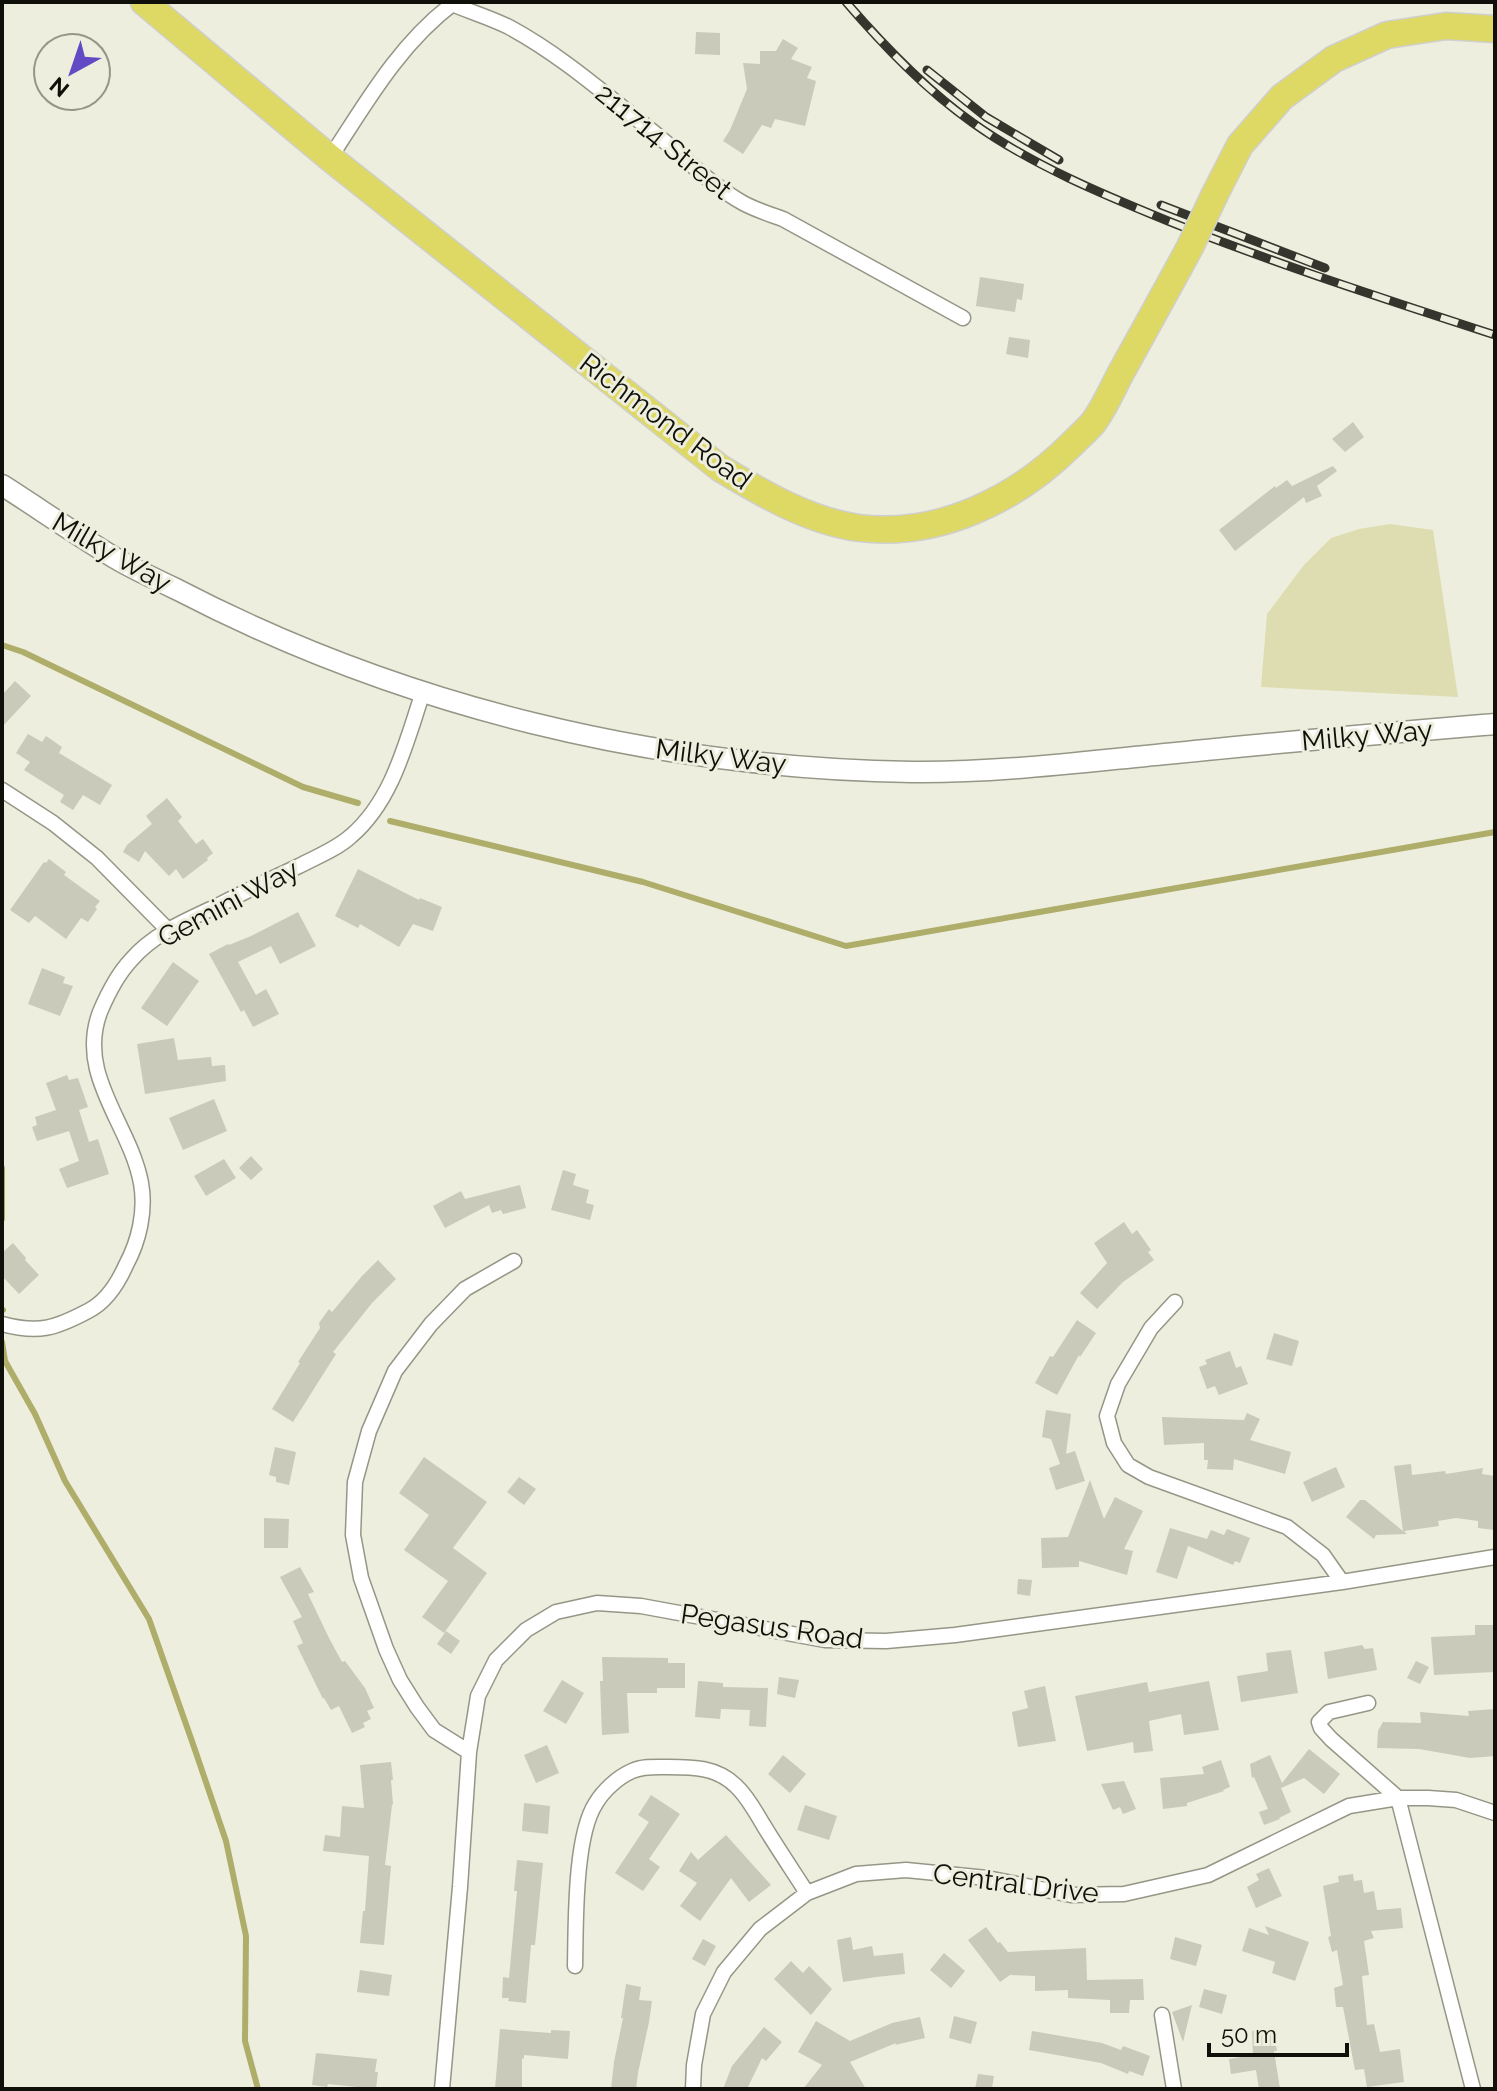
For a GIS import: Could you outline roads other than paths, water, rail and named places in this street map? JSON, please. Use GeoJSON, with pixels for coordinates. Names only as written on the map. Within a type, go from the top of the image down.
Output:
{"type":"FeatureCollection","features":[{"type":"Feature","properties":{"kind":"highway","name":"Richmond Road"},"geometry":{"type":"LineString","coordinates":[[144,2],[330,158],[720,468],[795,509],[859,528],[926,525],[986,507],[1019,488],[1058,458],[1094,422],[1190,247],[1240,145],[1282,97],[1334,59],[1387,35],[1446,26],[1495,29]]}},
{"type":"Feature","properties":{"kind":"street"},"geometry":{"type":"LineString","coordinates":[[330,158],[401,52],[434,18],[454,3]]}},
{"type":"Feature","properties":{"kind":"street","name":"211714 Street"},"geometry":{"type":"LineString","coordinates":[[454,3],[540,45],[731,196],[783,219],[963,318]]}},
{"type":"Feature","properties":{"kind":"street","name":"Milky Way"},"geometry":{"type":"LineString","coordinates":[[2,485],[120,561],[263,633],[423,692],[518,720],[613,742],[813,767],[912,772],[1037,766],[1495,724]]}},
{"type":"Feature","properties":{"kind":"street","name":"Gemini Way"},"geometry":{"type":"LineString","coordinates":[[2,1324],[39,1329],[61,1325],[95,1308],[118,1282],[138,1235],[142,1212],[141,1183],[96,1068],[93,1042],[99,1014],[114,982],[132,958],[168,930],[321,855],[351,837],[393,780],[423,692]]}},
{"type":"Feature","properties":{"kind":"street"},"geometry":{"type":"LineString","coordinates":[[2,790],[53,823],[97,858],[168,930]]}},
{"type":"Feature","properties":{"kind":"street"},"geometry":{"type":"LineString","coordinates":[[469,1752],[434,1730],[400,1680],[386,1649],[361,1578],[353,1535],[355,1482],[369,1431],[395,1371],[431,1324],[465,1289],[514,1261]]}},
{"type":"Feature","properties":{"kind":"street"},"geometry":{"type":"LineString","coordinates":[[1175,1302],[1151,1328],[1118,1384],[1107,1416],[1114,1443],[1128,1465],[1149,1477],[1287,1527],[1323,1555],[1342,1582]]}},
{"type":"Feature","properties":{"kind":"street","name":"Pegasus Road"},"geometry":{"type":"LineString","coordinates":[[442,2089],[469,1752],[478,1696],[496,1660],[526,1630],[556,1612],[597,1603],[641,1606],[825,1640],[886,1641],[955,1635],[1342,1582],[1495,1557]]}},
{"type":"Feature","properties":{"kind":"street"},"geometry":{"type":"LineString","coordinates":[[1368,1703],[1329,1712],[1319,1722],[1321,1728],[1398,1798],[1473,2089]]}},
{"type":"Feature","properties":{"kind":"street"},"geometry":{"type":"LineString","coordinates":[[575,1966],[579,1868],[587,1824],[596,1803],[632,1770],[689,1767],[712,1770],[723,1776],[752,1806],[807,1893]]}},
{"type":"Feature","properties":{"kind":"street","name":"Central Drive"},"geometry":{"type":"LineString","coordinates":[[693,2089],[703,2014],[724,1972],[760,1929],[807,1893],[856,1874],[906,1870],[987,1878],[1071,1895],[1124,1894],[1208,1875],[1349,1806],[1398,1798],[1456,1800],[1495,1813]]}},
{"type":"Feature","properties":{"kind":"street"},"geometry":{"type":"LineString","coordinates":[[1162,2015],[1174,2089]]}},
{"type":"Feature","properties":{"kind":"waterway"},"geometry":{"type":"LineString","coordinates":[[2,645],[23,652],[303,787],[358,803]]}},
{"type":"Feature","properties":{"kind":"waterway"},"geometry":{"type":"LineString","coordinates":[[390,821],[643,882],[846,946],[1495,832]]}},
{"type":"Feature","properties":{"kind":"waterway"},"geometry":{"type":"LineString","coordinates":[[2,1168],[2,1219]]}},
{"type":"Feature","properties":{"kind":"waterway"},"geometry":{"type":"LineString","coordinates":[[2,1342],[5,1361],[35,1414],[65,1481],[149,1619],[194,1747],[226,1841],[246,1936],[245,2041],[258,2089]]}},
{"type":"Feature","properties":{"kind":"railway"},"geometry":{"type":"LineString","coordinates":[[846,2],[890,51],[938,96],[996,138],[1068,178],[1209,237],[1495,335]]}},
{"type":"Feature","properties":{"kind":"railway"},"geometry":{"type":"LineString","coordinates":[[927,70],[986,117],[1059,160]]}},
{"type":"Feature","properties":{"kind":"railway"},"geometry":{"type":"LineString","coordinates":[[1161,205],[1325,268]]}}]}
